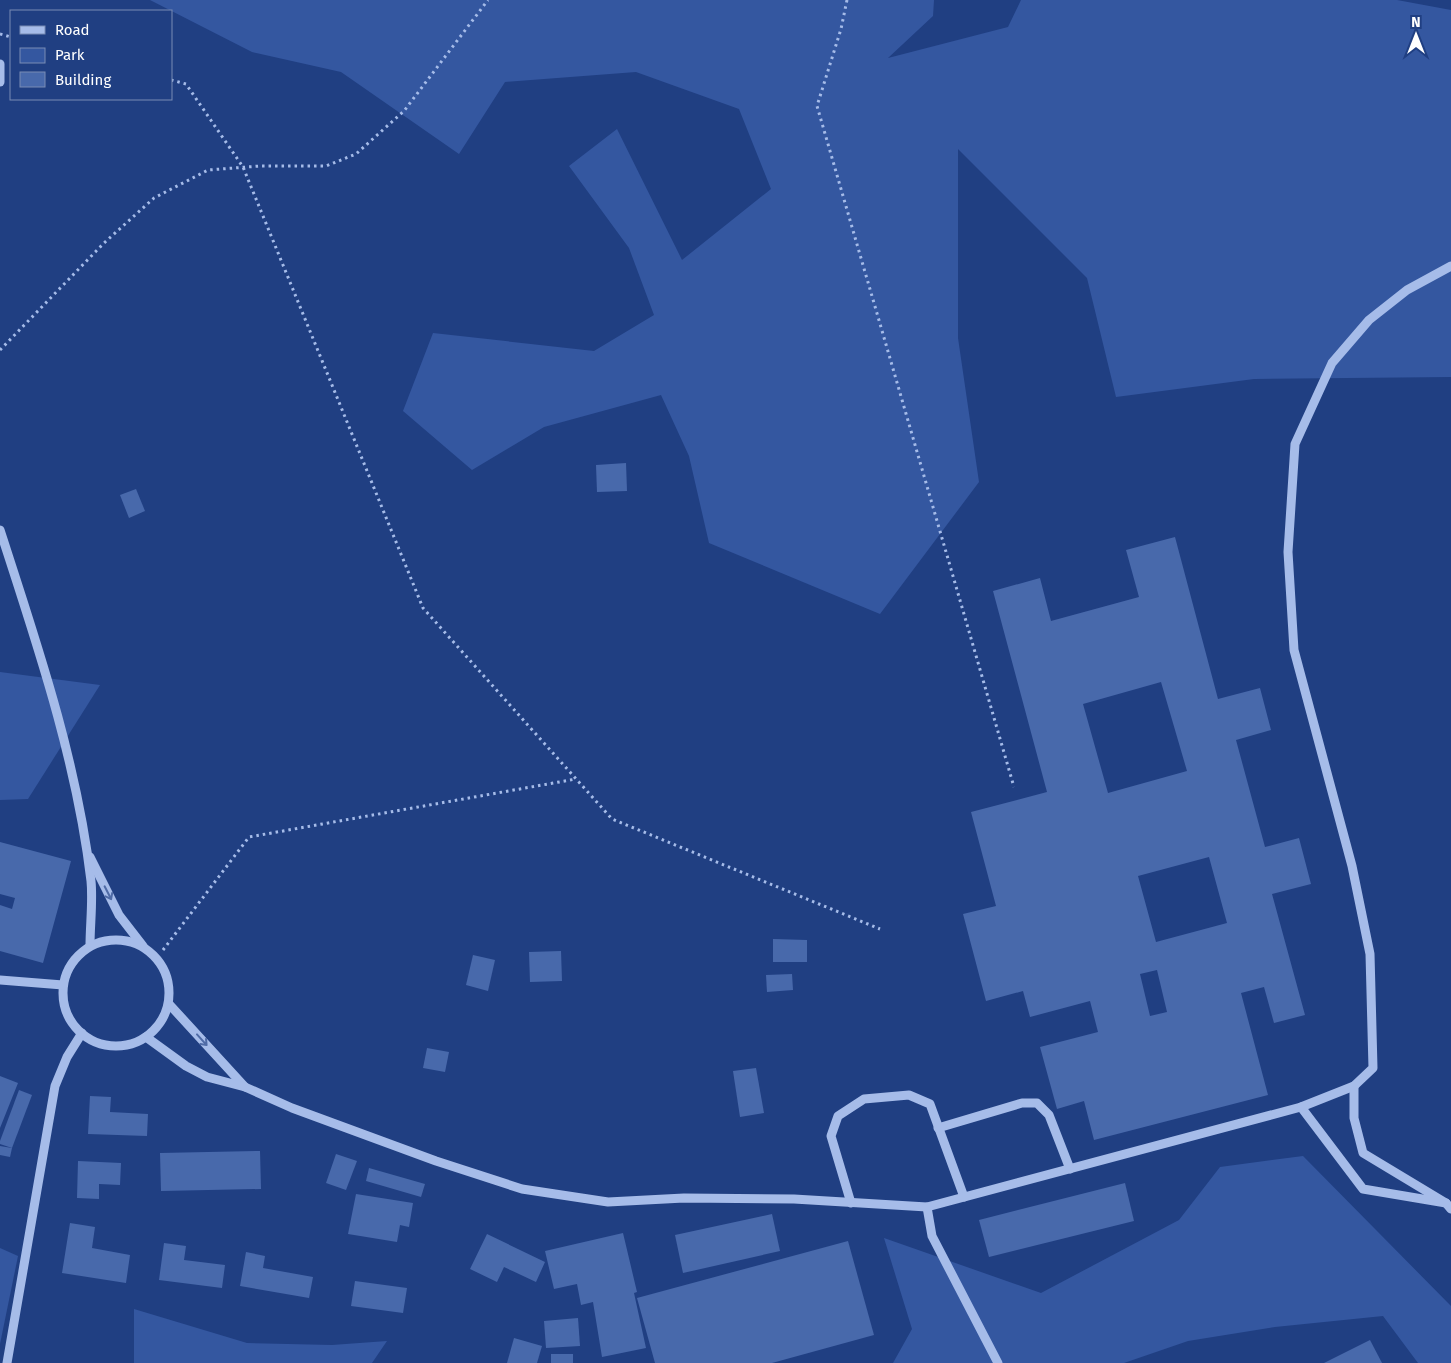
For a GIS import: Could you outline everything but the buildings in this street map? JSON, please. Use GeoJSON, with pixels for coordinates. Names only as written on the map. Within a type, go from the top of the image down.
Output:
{"type":"FeatureCollection","features":[{"type":"Feature","properties":{"kind":"street"},"geometry":{"type":"LineString","coordinates":[[0,64],[0,82]]}},
{"type":"Feature","properties":{"kind":"street"},"geometry":{"type":"LineString","coordinates":[[146,1037],[178,1060],[207,1077],[245,1087],[292,1108],[436,1161],[522,1189],[608,1202],[684,1198],[794,1200],[927,1207],[1301,1107],[1354,1086],[1373,1068],[1370,954],[1352,866],[1294,650],[1288,552],[1295,444],[1332,363],[1369,320],[1407,290],[1451,266]]}},
{"type":"Feature","properties":{"kind":"street"},"geometry":{"type":"LineString","coordinates":[[0,530],[31,627],[70,766],[92,884],[90,946]]}},
{"type":"Feature","properties":{"kind":"street"},"geometry":{"type":"LineString","coordinates":[[86,850],[119,915],[143,946],[157,958],[169,979],[169,1004],[165,1017],[157,1028],[146,1037],[131,1044],[114,1046],[96,1042],[82,1033],[70,1020],[64,1003],[63,985],[68,969],[77,956],[90,946],[108,940],[126,940],[143,946]]}},
{"type":"Feature","properties":{"kind":"street"},"geometry":{"type":"LineString","coordinates":[[0,980],[63,985]]}},
{"type":"Feature","properties":{"kind":"street"},"geometry":{"type":"LineString","coordinates":[[169,1004],[245,1087]]}},
{"type":"Feature","properties":{"kind":"street"},"geometry":{"type":"LineString","coordinates":[[7,1363],[55,1086],[67,1056],[82,1033]]}},
{"type":"Feature","properties":{"kind":"street"},"geometry":{"type":"LineString","coordinates":[[1354,1086],[1354,1118],[1363,1153],[1449,1206]]}},
{"type":"Feature","properties":{"kind":"street"},"geometry":{"type":"LineString","coordinates":[[851,1204],[831,1136],[838,1116],[864,1099],[909,1095],[930,1104],[964,1197]]}},
{"type":"Feature","properties":{"kind":"street"},"geometry":{"type":"LineString","coordinates":[[938,1128],[1022,1103],[1037,1103],[1049,1115],[1070,1169]]}},
{"type":"Feature","properties":{"kind":"street"},"geometry":{"type":"LineString","coordinates":[[1301,1107],[1363,1190],[1449,1206]]}},
{"type":"Feature","properties":{"kind":"street"},"geometry":{"type":"LineString","coordinates":[[927,1207],[932,1236],[998,1363]]}},
{"type":"Feature","properties":{"kind":"path"},"geometry":{"type":"LineString","coordinates":[[0,350],[104,243],[154,198],[208,170],[243,166],[326,166],[356,154],[404,111],[488,0]]}},
{"type":"Feature","properties":{"kind":"path"},"geometry":{"type":"LineString","coordinates":[[847,0],[841,29],[817,106],[1014,787]]}},
{"type":"Feature","properties":{"kind":"path"},"geometry":{"type":"LineString","coordinates":[[172,80],[186,84],[243,166],[423,608],[612,819],[880,929]]}},
{"type":"Feature","properties":{"kind":"path"},"geometry":{"type":"LineString","coordinates":[[157,958],[249,837],[577,779]]}},
{"type":"Feature","properties":{"kind":"green space"},"geometry":{"type":"Polygon","coordinates":[[[150,0],[934,0],[933,16],[888,58],[1008,27],[1021,0],[1397,0],[1451,10],[1451,377],[1254,379],[1116,397],[1087,278],[958,149],[958,338],[979,482],[880,614],[709,543],[689,456],[661,395],[544,427],[472,470],[403,411],[433,333],[594,351],[654,315],[629,248],[569,166],[617,129],[682,260],[771,189],[739,109],[636,72],[505,82],[459,154],[341,72],[252,52],[150,0]]]}},
{"type":"Feature","properties":{"kind":"green space"},"geometry":{"type":"Polygon","coordinates":[[[0,672],[100,685],[28,799],[0,800],[0,672]]]}},
{"type":"Feature","properties":{"kind":"green space"},"geometry":{"type":"Polygon","coordinates":[[[1303,1156],[1451,1306],[1451,1363],[1418,1363],[1383,1316],[1275,1327],[1188,1341],[1124,1363],[893,1363],[912,1329],[884,1238],[1041,1293],[1179,1220],[1220,1167],[1303,1156]]]}},
{"type":"Feature","properties":{"kind":"green space"},"geometry":{"type":"Polygon","coordinates":[[[0,1248],[18,1256],[0,1344],[0,1248]]]}},
{"type":"Feature","properties":{"kind":"green space"},"geometry":{"type":"Polygon","coordinates":[[[134,1309],[247,1343],[332,1345],[387,1341],[372,1363],[134,1363],[134,1309]]]}}]}
